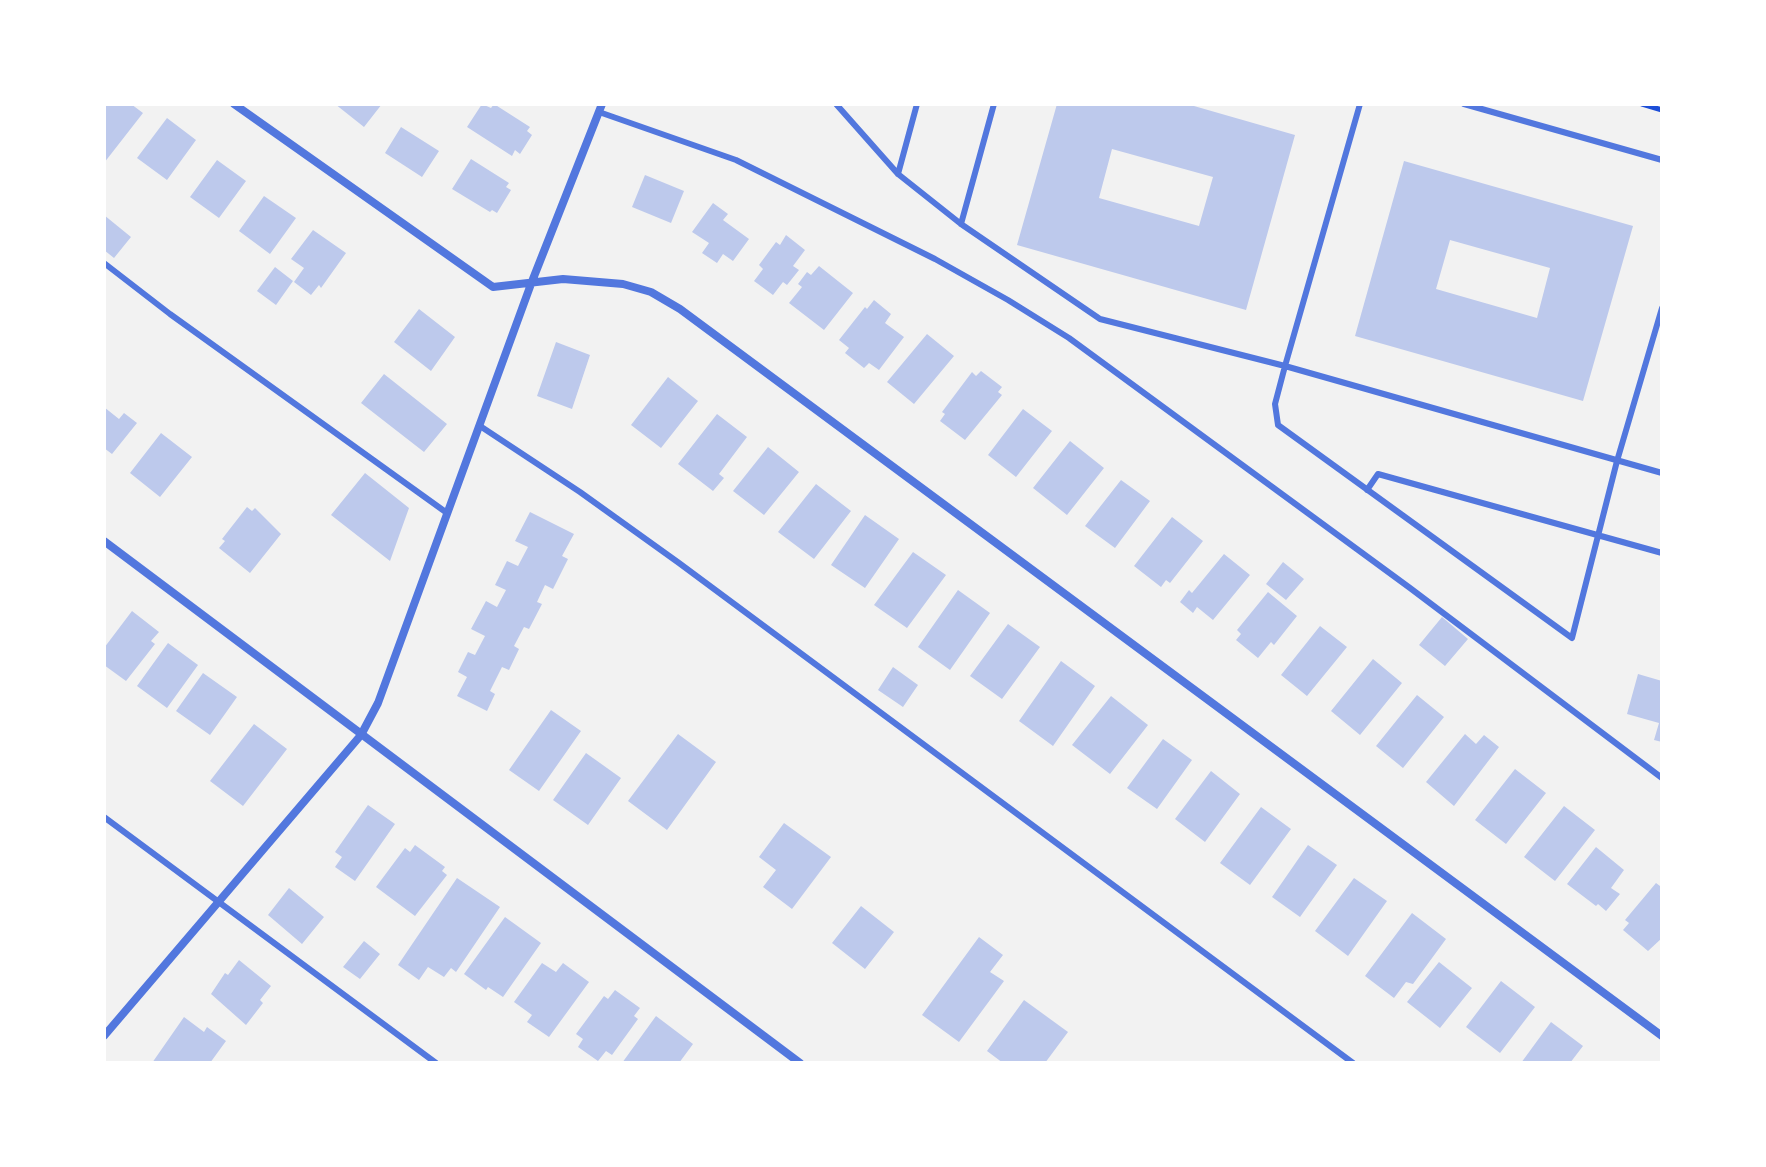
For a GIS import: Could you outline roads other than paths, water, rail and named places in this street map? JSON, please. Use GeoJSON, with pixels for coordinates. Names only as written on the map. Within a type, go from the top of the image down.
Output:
{"type":"FeatureCollection","features":[{"type":"Feature","properties":{"kind":"street"},"geometry":{"type":"LineString","coordinates":[[234,104],[493,287],[563,279],[623,284],[651,292],[680,309],[1662,1036]]}},
{"type":"Feature","properties":{"kind":"street"},"geometry":{"type":"LineString","coordinates":[[104,1036],[361,735],[378,703],[531,284],[601,108]]}},
{"type":"Feature","properties":{"kind":"street"},"geometry":{"type":"LineString","coordinates":[[104,541],[800,1063]]}},
{"type":"Feature","properties":{"kind":"lane"},"geometry":{"type":"LineString","coordinates":[[836,104],[898,174],[961,224],[1100,319],[1285,366],[1662,473]]}},
{"type":"Feature","properties":{"kind":"lane"},"geometry":{"type":"LineString","coordinates":[[898,174],[917,104]]}},
{"type":"Feature","properties":{"kind":"lane"},"geometry":{"type":"LineString","coordinates":[[961,224],[994,104]]}},
{"type":"Feature","properties":{"kind":"lane"},"geometry":{"type":"LineString","coordinates":[[1360,104],[1275,404],[1278,425],[1572,638],[1617,461],[1662,308]]}},
{"type":"Feature","properties":{"kind":"lane"},"geometry":{"type":"LineString","coordinates":[[1464,104],[1662,160]]}},
{"type":"Feature","properties":{"kind":"lane"},"geometry":{"type":"LineString","coordinates":[[601,108],[736,160],[935,259],[1069,338],[1662,778]]}},
{"type":"Feature","properties":{"kind":"lane"},"geometry":{"type":"LineString","coordinates":[[104,263],[447,513]]}},
{"type":"Feature","properties":{"kind":"lane"},"geometry":{"type":"LineString","coordinates":[[480,426],[679,563],[1353,1063]]}},
{"type":"Feature","properties":{"kind":"lane"},"geometry":{"type":"LineString","coordinates":[[1367,490],[1378,474],[1662,553]]}},
{"type":"Feature","properties":{"kind":"lane"},"geometry":{"type":"LineString","coordinates":[[104,817],[436,1063]]}}]}
